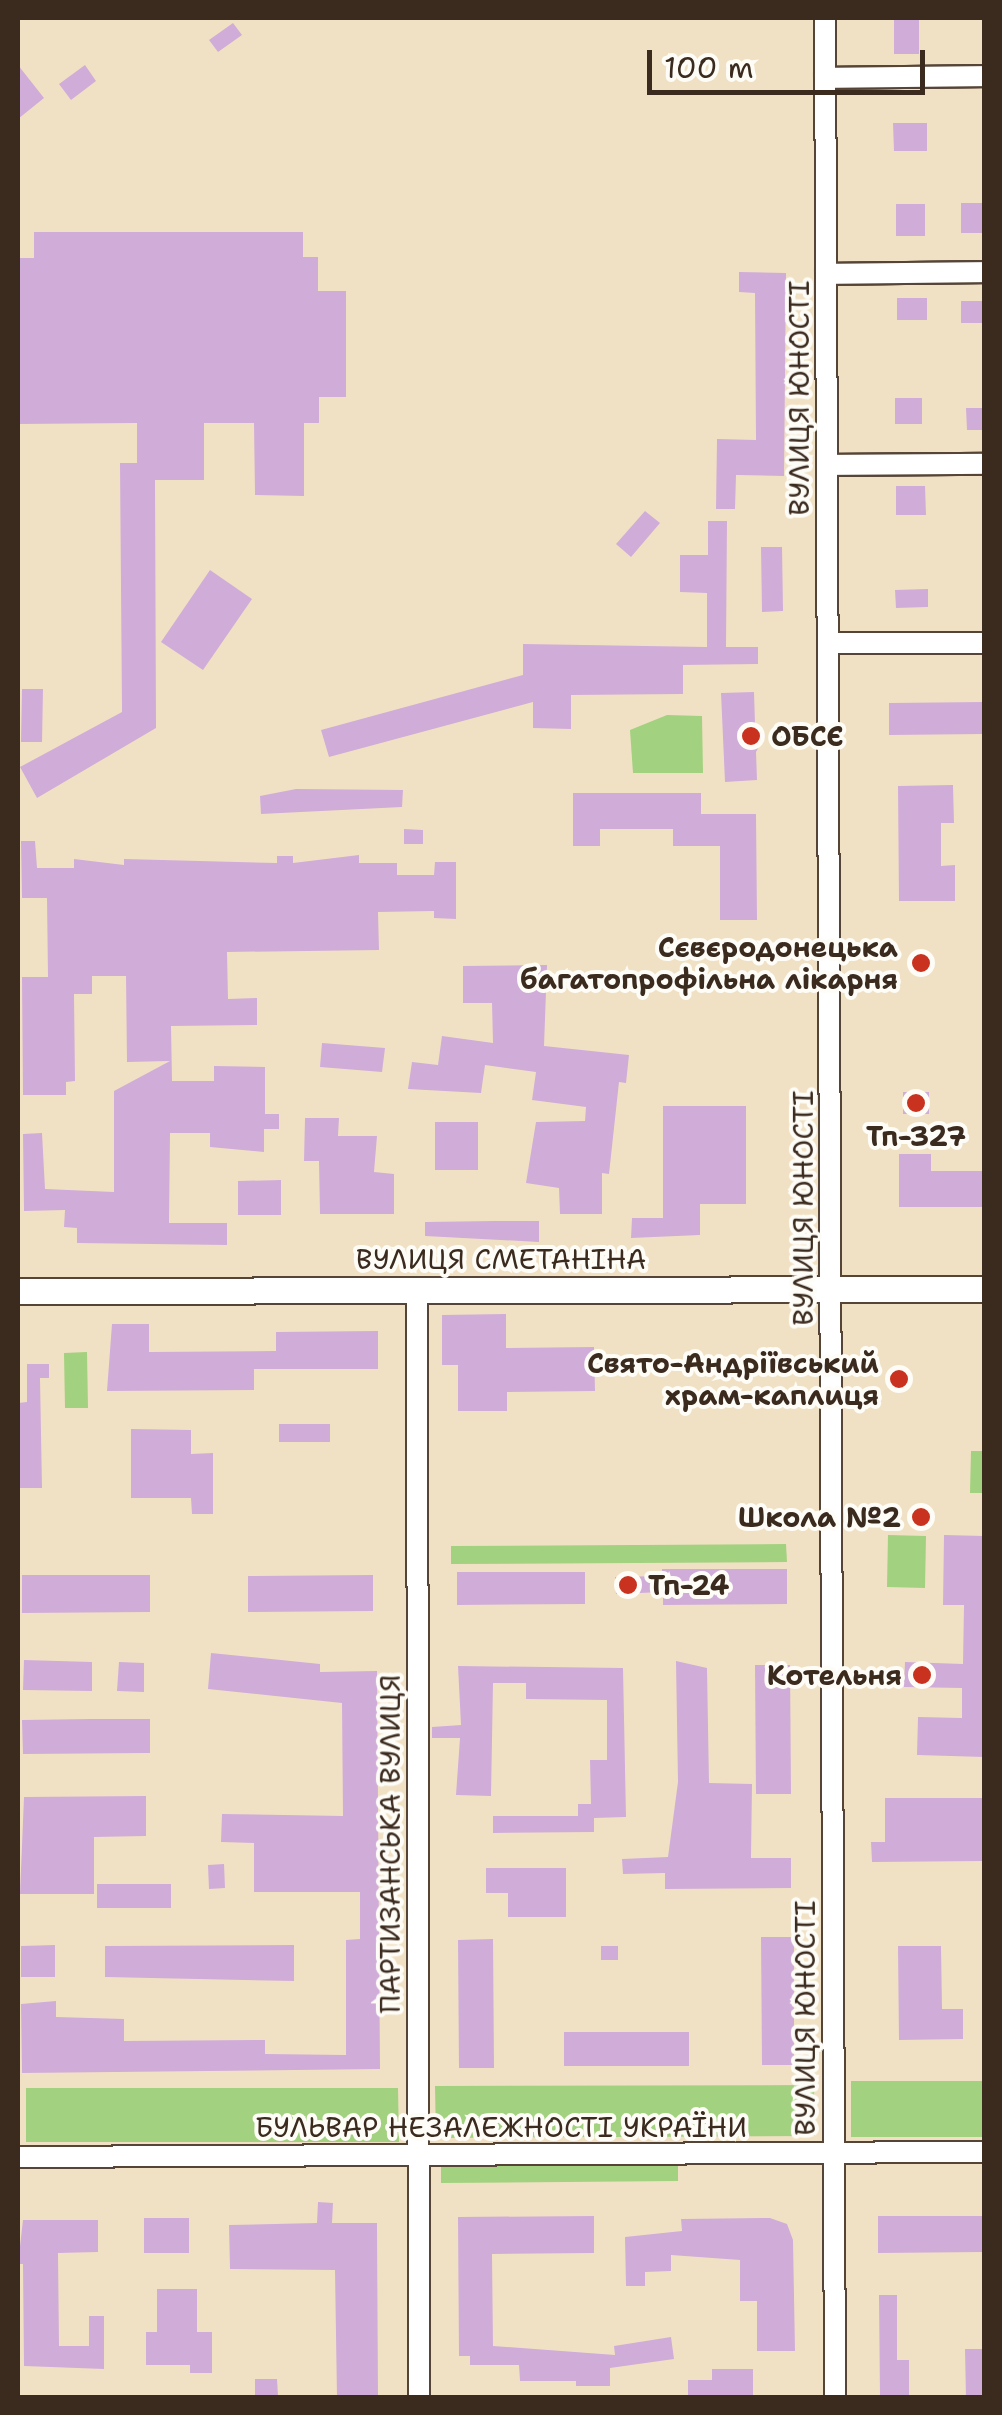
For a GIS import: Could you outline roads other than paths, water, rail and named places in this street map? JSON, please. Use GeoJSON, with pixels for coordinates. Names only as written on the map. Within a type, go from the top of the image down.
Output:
{"type":"FeatureCollection","features":[{"type":"Feature","properties":{"kind":"street","name":"ВУЛИЦЯ ЮНОСТІ"},"geometry":{"type":"LineString","coordinates":[[825,18],[836,2398]]}},
{"type":"Feature","properties":{"kind":"street"},"geometry":{"type":"LineString","coordinates":[[825,78],[984,76]]}},
{"type":"Feature","properties":{"kind":"street"},"geometry":{"type":"LineString","coordinates":[[826,274],[984,272]]}},
{"type":"Feature","properties":{"kind":"street"},"geometry":{"type":"LineString","coordinates":[[827,465],[984,464]]}},
{"type":"Feature","properties":{"kind":"street"},"geometry":{"type":"LineString","coordinates":[[828,643],[984,643]]}},
{"type":"Feature","properties":{"kind":"street","name":"ВУЛИЦЯ СМЕТАНІНА"},"geometry":{"type":"LineString","coordinates":[[18,1291],[984,1289]]}},
{"type":"Feature","properties":{"kind":"street","name":"ПАРТИЗАНСЬКА ВУЛИЦЯ"},"geometry":{"type":"LineString","coordinates":[[418,1290],[419,2398]]}},
{"type":"Feature","properties":{"kind":"street","name":"БУЛЬВАР НЕЗАЛЕЖНОСТІ УКРАЇНИ"},"geometry":{"type":"LineString","coordinates":[[18,2157],[984,2152]]}},
{"type":"Feature","properties":{"kind":"place","name":"ОБСЄ"},"geometry":{"type":"Point","coordinates":[751,736]}},
{"type":"Feature","properties":{"kind":"place","name":"Сєвєродонецька багатопрофільна лікарня"},"geometry":{"type":"Point","coordinates":[921,963]}},
{"type":"Feature","properties":{"kind":"place","name":"Тп-327"},"geometry":{"type":"Point","coordinates":[916,1103]}},
{"type":"Feature","properties":{"kind":"place","name":"Свято-Андріївський храм-каплиця"},"geometry":{"type":"Point","coordinates":[899,1379]}},
{"type":"Feature","properties":{"kind":"place","name":"Школа №2"},"geometry":{"type":"Point","coordinates":[921,1517]}},
{"type":"Feature","properties":{"kind":"place","name":"Тп-24"},"geometry":{"type":"Point","coordinates":[628,1585]}},
{"type":"Feature","properties":{"kind":"place","name":"Котельня"},"geometry":{"type":"Point","coordinates":[922,1675]}}]}
